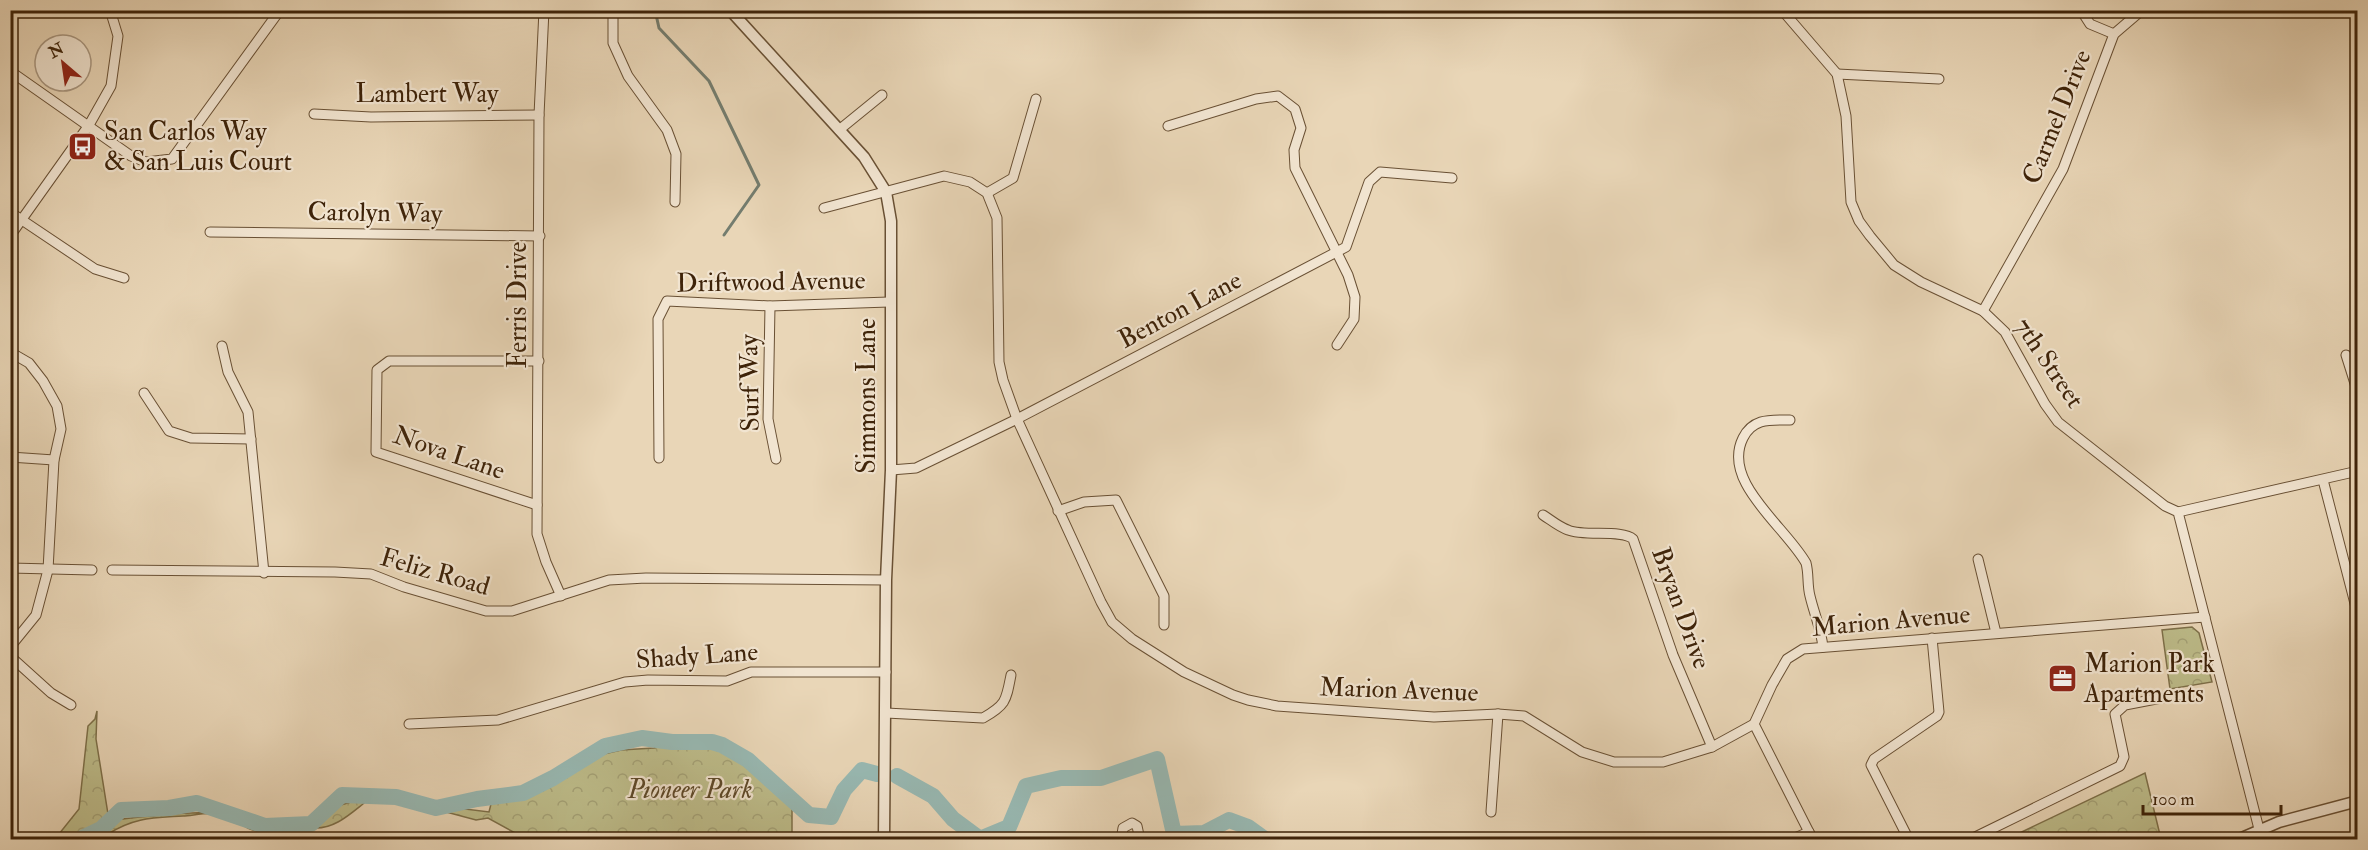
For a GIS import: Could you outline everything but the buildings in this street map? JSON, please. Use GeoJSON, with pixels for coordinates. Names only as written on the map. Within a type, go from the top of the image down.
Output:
{"type":"FeatureCollection","features":[{"type":"Feature","properties":{"kind":"street"},"geometry":{"type":"LineString","coordinates":[[10,71],[131,156],[146,162],[172,159],[280,10]]}},
{"type":"Feature","properties":{"kind":"street","name":"Ferris Drive"},"geometry":{"type":"LineString","coordinates":[[544,10],[539,115],[537,534],[561,596]]}},
{"type":"Feature","properties":{"kind":"street"},"geometry":{"type":"LineString","coordinates":[[613,10],[613,43],[628,75],[667,130],[676,154],[675,202]]}},
{"type":"Feature","properties":{"kind":"street","name":"Simmons Lane"},"geometry":{"type":"LineString","coordinates":[[730,10],[864,157],[886,192],[891,221],[889,302],[891,470],[886,580],[884,840]]}},
{"type":"Feature","properties":{"kind":"street","name":"7th Street"},"geometry":{"type":"LineString","coordinates":[[1782,10],[1837,74],[1846,116],[1851,202],[1859,221],[1894,265],[1921,282],[1983,311],[2005,332],[2045,404],[2058,422],[2165,506],[2178,512]]}},
{"type":"Feature","properties":{"kind":"street"},"geometry":{"type":"LineString","coordinates":[[2081,10],[2090,24],[2114,34]]}},
{"type":"Feature","properties":{"kind":"street","name":"Carmel Drive"},"geometry":{"type":"LineString","coordinates":[[1983,311],[2064,170],[2114,34],[2142,10]]}},
{"type":"Feature","properties":{"kind":"street"},"geometry":{"type":"LineString","coordinates":[[10,236],[89,125],[111,86],[117,36],[113,11]]}},
{"type":"Feature","properties":{"kind":"street"},"geometry":{"type":"LineString","coordinates":[[1837,74],[1940,79]]}},
{"type":"Feature","properties":{"kind":"street"},"geometry":{"type":"LineString","coordinates":[[839,130],[882,95]]}},
{"type":"Feature","properties":{"kind":"street"},"geometry":{"type":"LineString","coordinates":[[1168,126],[1256,99],[1278,96],[1295,110],[1301,128],[1294,150],[1295,168],[1348,275],[1355,297],[1354,319],[1337,345]]}},
{"type":"Feature","properties":{"kind":"street"},"geometry":{"type":"LineString","coordinates":[[824,208],[944,176],[970,182],[987,193],[1013,178],[1036,99]]}},
{"type":"Feature","properties":{"kind":"street","name":"Lambert Way"},"geometry":{"type":"LineString","coordinates":[[314,114],[371,117],[539,115]]}},
{"type":"Feature","properties":{"kind":"street","name":"Benton Lane"},"geometry":{"type":"LineString","coordinates":[[891,470],[916,468],[1346,247],[1370,182],[1380,172],[1452,178]]}},
{"type":"Feature","properties":{"kind":"street","name":"Marion Avenue"},"geometry":{"type":"LineString","coordinates":[[987,193],[998,218],[999,362],[1003,380],[1017,418],[1058,511],[1112,621],[1132,639],[1184,672],[1233,695],[1277,706],[1434,717],[1497,714],[1524,716],[1582,753],[1614,762],[1663,762],[1712,747],[1754,724],[1787,658],[1803,650],[2205,617]]}},
{"type":"Feature","properties":{"kind":"street"},"geometry":{"type":"LineString","coordinates":[[10,212],[95,269],[124,278]]}},
{"type":"Feature","properties":{"kind":"street","name":"Carolyn Way"},"geometry":{"type":"LineString","coordinates":[[210,232],[540,236]]}},
{"type":"Feature","properties":{"kind":"street","name":"Driftwood Avenue"},"geometry":{"type":"LineString","coordinates":[[659,458],[658,319],[667,301],[770,306],[889,302]]}},
{"type":"Feature","properties":{"kind":"street","name":"Surf Way"},"geometry":{"type":"LineString","coordinates":[[770,306],[768,419],[776,459]]}},
{"type":"Feature","properties":{"kind":"street"},"geometry":{"type":"LineString","coordinates":[[222,346],[228,372],[248,412],[264,573]]}},
{"type":"Feature","properties":{"kind":"street"},"geometry":{"type":"LineString","coordinates":[[10,352],[28,363],[43,381],[57,406],[61,429],[54,460],[48,570],[36,615],[10,646]]}},
{"type":"Feature","properties":{"kind":"street"},"geometry":{"type":"LineString","coordinates":[[2346,355],[2358,393]]}},
{"type":"Feature","properties":{"kind":"street","name":"Nova Lane"},"geometry":{"type":"LineString","coordinates":[[537,505],[376,452],[377,370],[389,361],[539,361]]}},
{"type":"Feature","properties":{"kind":"street"},"geometry":{"type":"LineString","coordinates":[[144,393],[169,431],[191,438],[251,439]]}},
{"type":"Feature","properties":{"kind":"street"},"geometry":{"type":"LineString","coordinates":[[1790,420],[1764,420],[1753,424],[1742,439],[1737,456],[1739,471],[1746,486],[1806,563],[1809,593],[1822,631],[1823,647]]}},
{"type":"Feature","properties":{"kind":"street"},"geometry":{"type":"LineString","coordinates":[[10,457],[54,460]]}},
{"type":"Feature","properties":{"kind":"street"},"geometry":{"type":"LineString","coordinates":[[2260,834],[2178,512],[2358,471]]}},
{"type":"Feature","properties":{"kind":"street"},"geometry":{"type":"LineString","coordinates":[[2323,480],[2358,615]]}},
{"type":"Feature","properties":{"kind":"street"},"geometry":{"type":"LineString","coordinates":[[1058,511],[1084,502],[1116,500],[1164,596],[1164,625]]}},
{"type":"Feature","properties":{"kind":"street","name":"Bryan Drive"},"geometry":{"type":"LineString","coordinates":[[1543,516],[1568,531],[1606,535],[1625,534],[1632,539],[1673,655],[1712,747]]}},
{"type":"Feature","properties":{"kind":"street"},"geometry":{"type":"LineString","coordinates":[[1978,559],[1996,633]]}},
{"type":"Feature","properties":{"kind":"street"},"geometry":{"type":"LineString","coordinates":[[10,568],[92,570]]}},
{"type":"Feature","properties":{"kind":"street","name":"Feliz Road"},"geometry":{"type":"LineString","coordinates":[[112,570],[371,574],[404,587],[486,612],[512,611],[609,580],[886,580]]}},
{"type":"Feature","properties":{"kind":"street"},"geometry":{"type":"LineString","coordinates":[[1909,840],[1871,765],[1874,759],[1937,716],[1939,712],[1932,638]]}},
{"type":"Feature","properties":{"kind":"street"},"geometry":{"type":"LineString","coordinates":[[10,656],[51,693],[71,705]]}},
{"type":"Feature","properties":{"kind":"street","name":"Shady Lane"},"geometry":{"type":"LineString","coordinates":[[409,724],[498,720],[625,682],[727,681],[751,672],[886,672]]}},
{"type":"Feature","properties":{"kind":"street"},"geometry":{"type":"LineString","coordinates":[[886,714],[982,718],[995,711],[1006,700],[1011,675]]}},
{"type":"Feature","properties":{"kind":"street"},"geometry":{"type":"LineString","coordinates":[[1970,840],[2120,766],[2124,758],[2115,714],[2125,705],[2182,694]]}},
{"type":"Feature","properties":{"kind":"street"},"geometry":{"type":"LineString","coordinates":[[1491,812],[1497,714]]}},
{"type":"Feature","properties":{"kind":"street"},"geometry":{"type":"LineString","coordinates":[[1754,724],[1811,836],[1790,840]]}},
{"type":"Feature","properties":{"kind":"street"},"geometry":{"type":"LineString","coordinates":[[2236,840],[2358,801]]}},
{"type":"Feature","properties":{"kind":"street"},"geometry":{"type":"LineString","coordinates":[[1121,840],[1123,828],[1132,823],[1137,826],[1140,840]]}},
{"type":"Feature","properties":{"kind":"green space"},"geometry":{"type":"Polygon","coordinates":[[[2192,627],[2199,633],[2212,682],[2170,689],[2162,630],[2192,627]]]}},
{"type":"Feature","properties":{"kind":"green space"},"geometry":{"type":"Polygon","coordinates":[[[97,711],[96,739],[108,814],[113,820],[197,813],[249,814],[249,820],[296,832],[255,831],[225,816],[210,814],[136,821],[108,834],[109,839],[55,839],[79,809],[88,726],[95,719],[97,711]]]}},
{"type":"Feature","properties":{"kind":"green space","name":"Pioneer Park"},"geometry":{"type":"Polygon","coordinates":[[[688,738],[722,745],[750,771],[775,776],[792,797],[792,839],[526,839],[488,818],[476,820],[420,805],[368,800],[337,823],[314,828],[317,812],[368,797],[489,812],[492,800],[504,797],[587,758],[621,750],[654,748],[688,738]]]}},
{"type":"Feature","properties":{"kind":"green space"},"geometry":{"type":"Polygon","coordinates":[[[2145,773],[2161,839],[2007,839],[2145,773]]]}},
{"type":"Feature","properties":{"kind":"waterway"},"geometry":{"type":"LineString","coordinates":[[655,10],[659,28],[709,81],[759,185],[724,235]]}},
{"type":"Feature","properties":{"kind":"waterway"},"geometry":{"type":"LineString","coordinates":[[78,840],[101,829],[121,810],[169,808],[197,803],[265,826],[311,824],[342,795],[396,797],[436,808],[477,799],[523,793],[553,778],[605,746],[642,738],[672,742],[712,742],[722,745],[748,760],[809,815],[831,817],[844,790],[862,770],[877,774]]}},
{"type":"Feature","properties":{"kind":"waterway"},"geometry":{"type":"LineString","coordinates":[[897,776],[933,796],[953,819],[980,839],[1009,827],[1026,786],[1061,778],[1101,778],[1157,759],[1174,834],[1204,833],[1229,820],[1248,827],[1266,840]]}},
{"type":"Feature","properties":{"kind":"place","name":"San Carlos Way & San Luis Court"},"geometry":{"type":"Point","coordinates":[83,147]}},
{"type":"Feature","properties":{"kind":"place","name":"Marion Park Apartments"},"geometry":{"type":"Point","coordinates":[2063,679]}}]}
